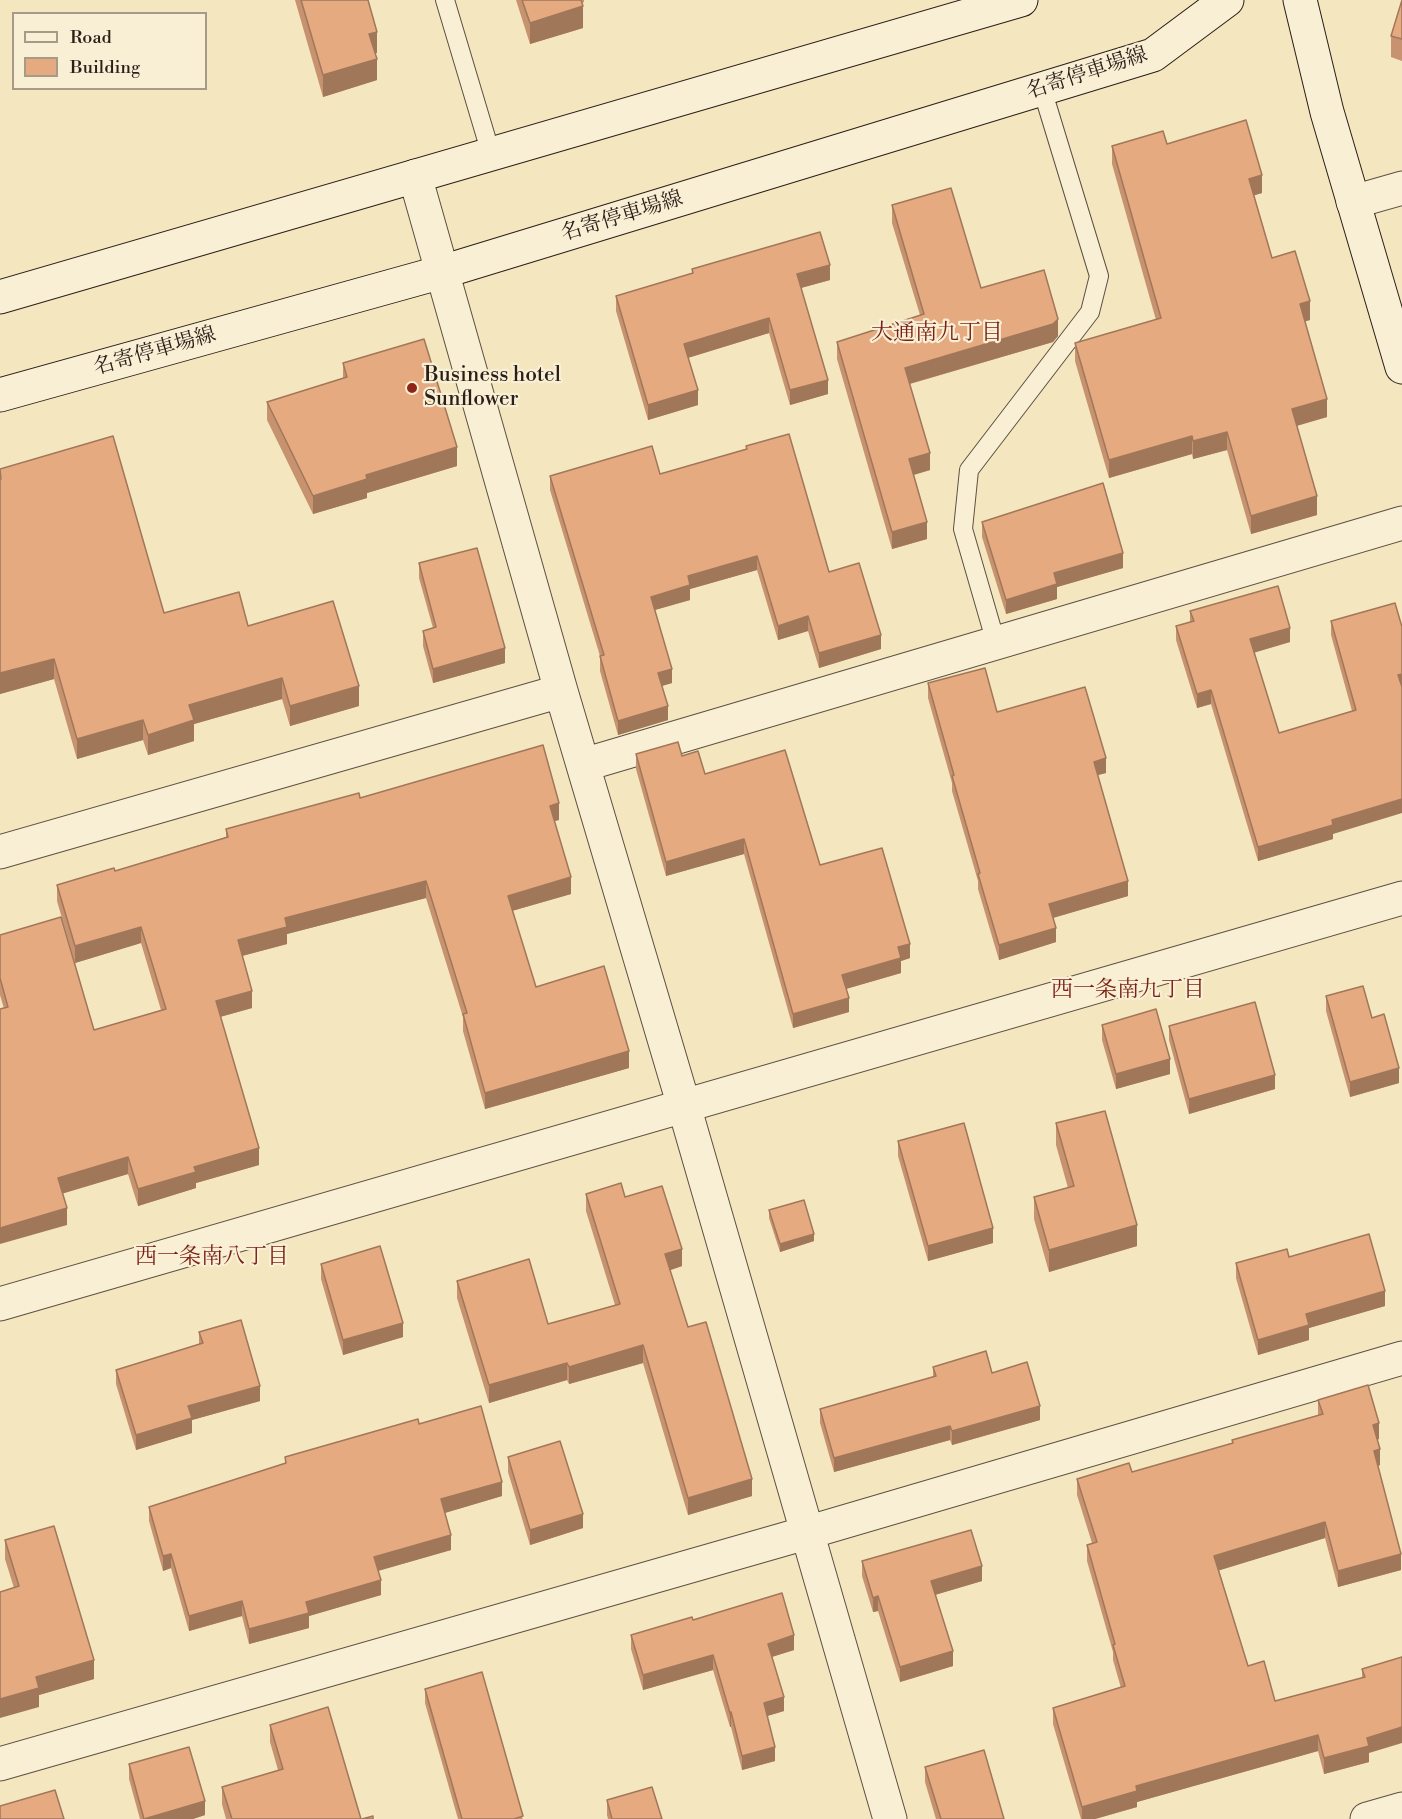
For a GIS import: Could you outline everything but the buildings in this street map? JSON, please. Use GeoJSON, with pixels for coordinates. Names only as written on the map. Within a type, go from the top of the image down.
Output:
{"type":"FeatureCollection","features":[{"type":"Feature","properties":{"kind":"street"},"geometry":{"type":"LineString","coordinates":[[0,297],[1022,0]]}},
{"type":"Feature","properties":{"kind":"street","name":"名寄停車場線"},"geometry":{"type":"LineString","coordinates":[[0,395],[442,272],[1153,55],[1227,0]]}},
{"type":"Feature","properties":{"kind":"street"},"geometry":{"type":"LineString","coordinates":[[1300,0],[1327,112],[1402,366]]}},
{"type":"Feature","properties":{"kind":"street"},"geometry":{"type":"LineString","coordinates":[[415,176],[561,691],[684,1106],[890,1819]]}},
{"type":"Feature","properties":{"kind":"street"},"geometry":{"type":"LineString","coordinates":[[1353,202],[1402,188]]}},
{"type":"Feature","properties":{"kind":"street"},"geometry":{"type":"LineString","coordinates":[[583,765],[1402,523]]}},
{"type":"Feature","properties":{"kind":"street"},"geometry":{"type":"LineString","coordinates":[[0,852],[561,691]]}},
{"type":"Feature","properties":{"kind":"street"},"geometry":{"type":"LineString","coordinates":[[0,1304],[1402,898]]}},
{"type":"Feature","properties":{"kind":"street"},"geometry":{"type":"LineString","coordinates":[[0,1764],[806,1533],[1402,1358]]}},
{"type":"Feature","properties":{"kind":"street"},"geometry":{"type":"LineString","coordinates":[[1367,1819],[1402,1809]]}},
{"type":"Feature","properties":{"kind":"lane"},"geometry":{"type":"LineString","coordinates":[[445,0],[491,154]]}},
{"type":"Feature","properties":{"kind":"lane"},"geometry":{"type":"LineString","coordinates":[[996,643],[963,529],[969,470],[1090,312],[1099,276],[1042,88]]}},
{"type":"Feature","properties":{"kind":"place","name":"Business hotel Sunflower"},"geometry":{"type":"Point","coordinates":[412,388]}},
{"type":"Feature","properties":{"kind":"district","name":"大通南九丁目"},"geometry":{"type":"Point","coordinates":[937,334]}},
{"type":"Feature","properties":{"kind":"district","name":"西一条南九丁目"},"geometry":{"type":"Point","coordinates":[1128,991]}},
{"type":"Feature","properties":{"kind":"district","name":"西一条南八丁目"},"geometry":{"type":"Point","coordinates":[212,1258]}}]}
